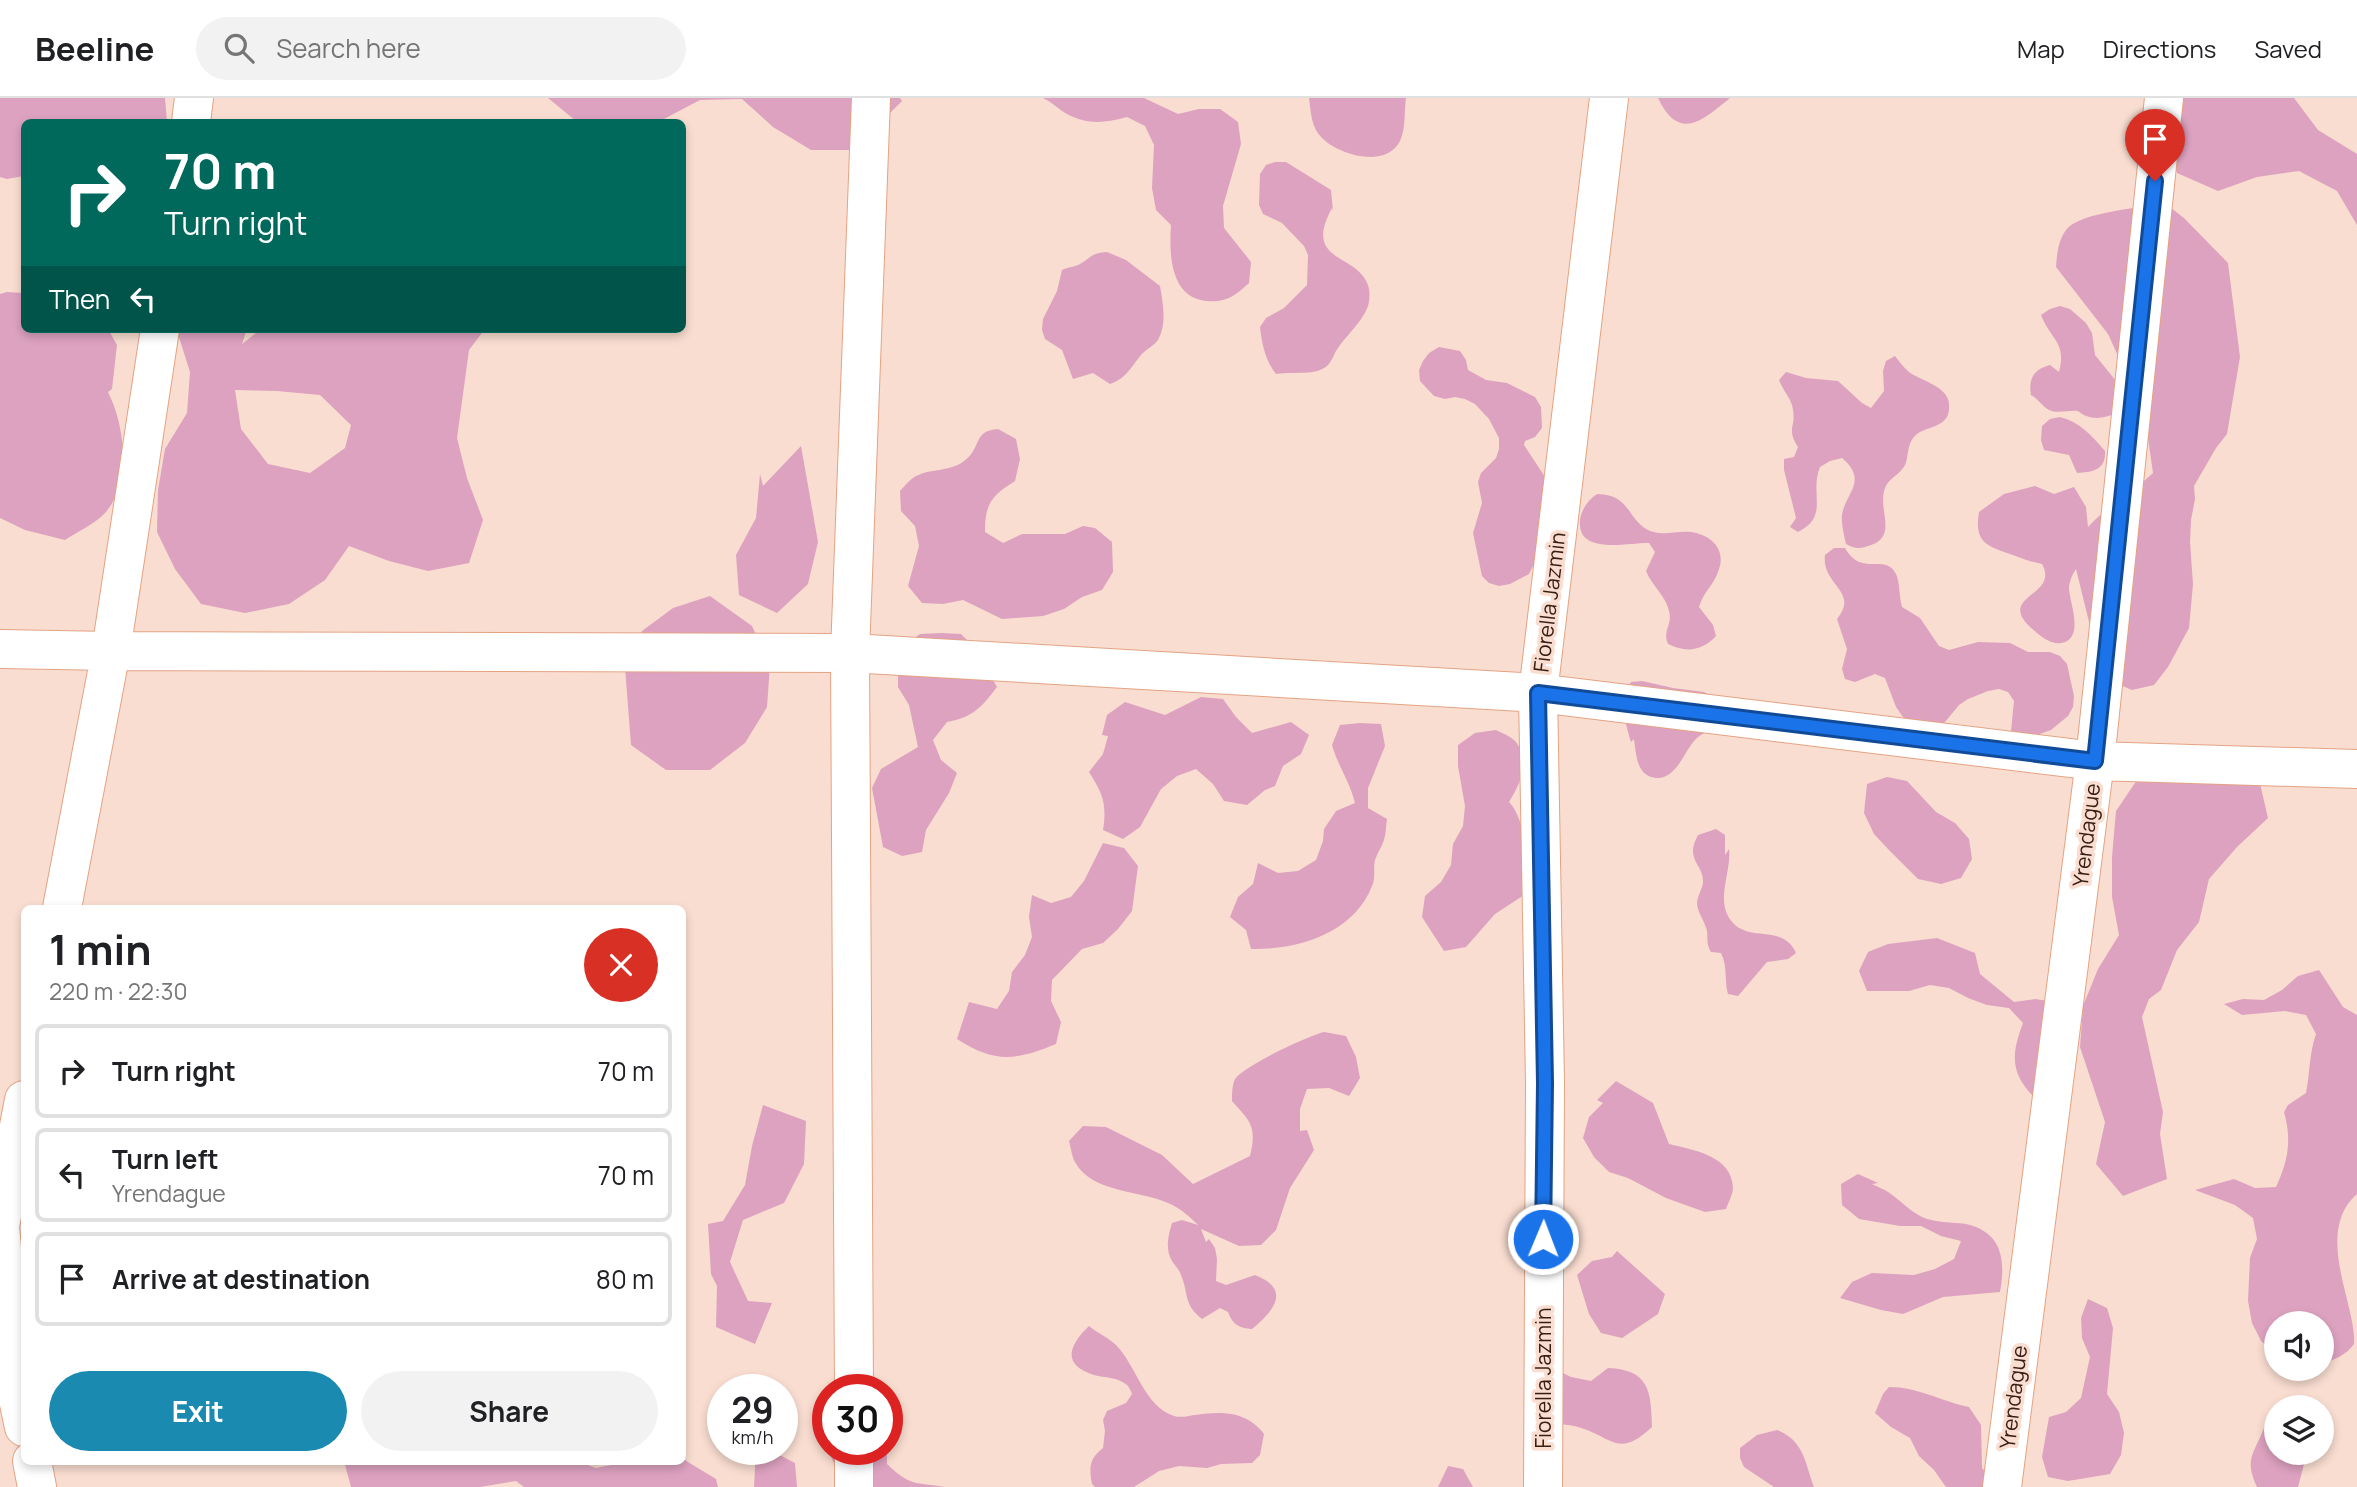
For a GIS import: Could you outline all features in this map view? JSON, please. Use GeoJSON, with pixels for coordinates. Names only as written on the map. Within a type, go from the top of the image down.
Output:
{"type":"FeatureCollection","features":[{"type":"Feature","properties":{"kind":"street"},"geometry":{"type":"LineString","coordinates":[[191,119],[194,98]]}},
{"type":"Feature","properties":{"kind":"street"},"geometry":{"type":"LineString","coordinates":[[854,1374],[850,653],[871,98]]}},
{"type":"Feature","properties":{"kind":"street","name":"Fiorella Jazmin"},"geometry":{"type":"LineString","coordinates":[[1542,1487],[1545,1083],[1538,693],[1609,98]]}},
{"type":"Feature","properties":{"kind":"street","name":"Yrendague"},"geometry":{"type":"LineString","coordinates":[[2002,1487],[2095,761],[2164,98]]}},
{"type":"Feature","properties":{"kind":"street"},"geometry":{"type":"LineString","coordinates":[[63,905],[111,652],[159,333]]}},
{"type":"Feature","properties":{"kind":"street"},"geometry":{"type":"LineString","coordinates":[[0,649],[111,652],[850,653],[1538,693],[2095,761],[2357,769]]}},
{"type":"Feature","properties":{"kind":"street"},"geometry":{"type":"LineString","coordinates":[[21,1116],[0,1226],[13,1375],[21,1413]]}},
{"type":"Feature","properties":{"kind":"street"},"geometry":{"type":"LineString","coordinates":[[33,1465],[37,1487]]}},
{"type":"Feature","properties":{"kind":"street"},"geometry":{"type":"LineString","coordinates":[[854,1465],[854,1487]]}},
{"type":"Feature","properties":{"kind":"shaded area"},"geometry":{"type":"Polygon","coordinates":[[[0,98],[165,98],[167,119],[21,119],[21,177],[7,179],[0,177],[0,98]]]}},
{"type":"Feature","properties":{"kind":"shaded area"},"geometry":{"type":"Polygon","coordinates":[[[548,98],[900,98],[902,101],[853,150],[811,150],[773,127],[742,99],[700,100],[664,119],[574,119],[548,98]]]}},
{"type":"Feature","properties":{"kind":"shaded area"},"geometry":{"type":"Polygon","coordinates":[[[1043,98],[1144,98],[1178,114],[1199,109],[1220,109],[1238,122],[1241,144],[1223,206],[1224,228],[1251,262],[1249,283],[1235,295],[1219,301],[1194,298],[1185,292],[1174,272],[1171,225],[1156,210],[1152,188],[1154,145],[1145,126],[1127,117],[1104,122],[1082,120],[1067,114],[1043,98]]]}},
{"type":"Feature","properties":{"kind":"shaded area"},"geometry":{"type":"Polygon","coordinates":[[[1309,98],[1406,98],[1400,141],[1393,150],[1374,157],[1339,150],[1322,138],[1316,129],[1309,98]]]}},
{"type":"Feature","properties":{"kind":"shaded area"},"geometry":{"type":"Polygon","coordinates":[[[1658,98],[1730,98],[1700,120],[1683,123],[1674,120],[1666,112],[1658,98]]]}},
{"type":"Feature","properties":{"kind":"shaded area"},"geometry":{"type":"Polygon","coordinates":[[[2162,98],[2294,98],[2318,130],[2357,154],[2357,225],[2337,191],[2299,171],[2257,177],[2218,191],[2177,173],[2165,134],[2162,98]]]}},
{"type":"Feature","properties":{"kind":"shaded area"},"geometry":{"type":"Polygon","coordinates":[[[1286,162],[1331,190],[1333,211],[1332,208],[1324,226],[1323,239],[1327,248],[1362,275],[1369,290],[1368,306],[1362,318],[1328,365],[1313,372],[1276,374],[1262,340],[1260,327],[1266,318],[1284,308],[1307,285],[1308,255],[1304,246],[1282,223],[1263,214],[1259,205],[1260,174],[1266,165],[1286,162]]]}},
{"type":"Feature","properties":{"kind":"shaded area"},"geometry":{"type":"Polygon","coordinates":[[[2166,204],[2184,218],[2228,263],[2240,357],[2227,434],[2194,486],[2190,542],[2193,584],[2189,628],[2168,667],[2154,685],[2132,690],[2113,682],[2090,626],[2076,569],[2069,586],[2074,620],[2073,635],[2061,643],[2051,642],[2024,621],[2020,611],[2022,603],[2042,584],[2045,575],[2042,564],[1988,545],[1980,536],[1978,522],[1979,512],[2004,494],[2035,486],[2054,494],[2074,487],[2086,507],[2088,527],[2153,473],[2147,431],[2134,391],[2108,334],[2056,267],[2061,239],[2073,224],[2113,211],[2166,204]]]}},
{"type":"Feature","properties":{"kind":"shaded area"},"geometry":{"type":"Polygon","coordinates":[[[1107,252],[1126,260],[1160,286],[1163,313],[1163,327],[1158,340],[1125,375],[1110,384],[1093,373],[1073,379],[1062,350],[1045,339],[1042,330],[1043,319],[1057,291],[1062,270],[1078,265],[1095,254],[1107,252]]]}},
{"type":"Feature","properties":{"kind":"shaded area"},"geometry":{"type":"Polygon","coordinates":[[[21,293],[21,333],[110,333],[117,345],[112,389],[108,392],[122,438],[122,473],[118,489],[112,504],[102,516],[65,540],[25,530],[0,518],[0,294],[21,293]]]}},
{"type":"Feature","properties":{"kind":"shaded area"},"geometry":{"type":"Polygon","coordinates":[[[2060,306],[2070,309],[2086,323],[2092,333],[2095,355],[2116,381],[2119,412],[2098,418],[2088,417],[2078,411],[2052,411],[2031,395],[2030,384],[2036,372],[2050,365],[2059,372],[2059,347],[2041,315],[2060,306]]]}},
{"type":"Feature","properties":{"kind":"shaded area"},"geometry":{"type":"Polygon","coordinates":[[[178,333],[246,333],[242,344],[256,333],[482,333],[469,350],[457,438],[467,478],[483,520],[469,563],[428,571],[389,561],[349,546],[325,580],[289,604],[245,613],[201,604],[175,569],[157,532],[158,490],[165,449],[187,413],[190,372],[178,333]],[[235,390],[241,429],[268,464],[310,473],[345,448],[351,425],[320,395],[235,390]]]}},
{"type":"Feature","properties":{"kind":"shaded area"},"geometry":{"type":"Polygon","coordinates":[[[1439,347],[1460,351],[1468,370],[1486,380],[1507,383],[1535,397],[1541,407],[1542,428],[1535,437],[1525,441],[1524,445],[1547,480],[1544,544],[1529,574],[1510,584],[1499,586],[1489,583],[1482,576],[1473,533],[1482,503],[1478,482],[1481,473],[1496,458],[1499,438],[1489,419],[1475,404],[1455,397],[1445,399],[1434,396],[1420,381],[1419,370],[1423,361],[1439,347]]]}},
{"type":"Feature","properties":{"kind":"shaded area"},"geometry":{"type":"Polygon","coordinates":[[[1895,356],[1909,372],[1944,393],[1949,412],[1943,422],[1913,438],[1905,465],[1887,484],[1883,501],[1884,534],[1879,540],[1864,547],[1855,548],[1846,544],[1842,515],[1855,480],[1850,466],[1842,458],[1820,467],[1817,477],[1816,512],[1808,526],[1798,532],[1790,527],[1796,518],[1784,470],[1784,459],[1794,457],[1798,447],[1792,432],[1792,406],[1779,380],[1786,372],[1806,378],[1838,381],[1871,408],[1884,391],[1883,371],[1886,361],[1895,356]]]}},
{"type":"Feature","properties":{"kind":"shaded area"},"geometry":{"type":"Polygon","coordinates":[[[2060,417],[2080,426],[2105,451],[2101,466],[2088,472],[2077,473],[2069,455],[2044,450],[2041,440],[2042,426],[2050,419],[2060,417]]]}},
{"type":"Feature","properties":{"kind":"shaded area"},"geometry":{"type":"Polygon","coordinates":[[[998,429],[1016,439],[1020,459],[1015,481],[995,496],[988,508],[985,532],[1003,543],[1022,534],[1065,534],[1083,526],[1095,528],[1112,542],[1113,572],[1102,590],[1043,616],[1002,619],[963,600],[943,604],[922,603],[908,586],[919,546],[915,526],[901,511],[900,491],[916,476],[964,461],[984,433],[998,429]]]}},
{"type":"Feature","properties":{"kind":"shaded area"},"geometry":{"type":"Polygon","coordinates":[[[801,446],[818,542],[808,584],[777,613],[739,595],[736,555],[756,518],[760,474],[763,486],[801,446]]]}},
{"type":"Feature","properties":{"kind":"shaded area"},"geometry":{"type":"Polygon","coordinates":[[[1597,494],[1616,498],[1648,530],[1659,533],[1691,532],[1705,536],[1715,544],[1721,562],[1699,607],[1713,625],[1716,636],[1711,641],[1694,649],[1681,649],[1668,644],[1666,635],[1670,616],[1667,606],[1646,571],[1655,552],[1649,543],[1606,545],[1587,539],[1581,532],[1582,513],[1588,502],[1597,494]]]}},
{"type":"Feature","properties":{"kind":"shaded area"},"geometry":{"type":"Polygon","coordinates":[[[1834,548],[1845,548],[1859,562],[1891,568],[1897,577],[1902,607],[1920,618],[1939,646],[1949,650],[1978,642],[2010,643],[2028,652],[2050,652],[2060,656],[2067,664],[2074,696],[2073,707],[2068,716],[2051,730],[2031,737],[2011,731],[2014,701],[2008,692],[1999,689],[1968,699],[1937,728],[1908,724],[1896,707],[1885,678],[1875,674],[1855,682],[1845,679],[1842,669],[1847,649],[1837,619],[1844,601],[1825,565],[1825,555],[1834,548]]]}},
{"type":"Feature","properties":{"kind":"shaded area"},"geometry":{"type":"Polygon","coordinates":[[[710,596],[752,626],[770,665],[767,707],[745,743],[710,770],[666,770],[631,745],[625,667],[642,631],[673,608],[710,596]]]}},
{"type":"Feature","properties":{"kind":"shaded area"},"geometry":{"type":"Polygon","coordinates":[[[920,634],[961,634],[976,649],[997,687],[976,710],[947,722],[933,740],[941,760],[957,773],[949,793],[926,830],[922,852],[902,856],[883,847],[872,788],[881,769],[918,747],[909,705],[898,687],[898,666],[903,646],[920,634]]]}},
{"type":"Feature","properties":{"kind":"shaded area"},"geometry":{"type":"Polygon","coordinates":[[[1642,681],[1704,692],[1713,697],[1713,729],[1696,739],[1672,772],[1659,778],[1651,777],[1642,771],[1634,739],[1631,742],[1625,719],[1627,689],[1631,682],[1642,681]]]}},
{"type":"Feature","properties":{"kind":"shaded area"},"geometry":{"type":"Polygon","coordinates":[[[1201,697],[1223,699],[1252,733],[1291,722],[1309,735],[1301,754],[1283,766],[1275,786],[1265,790],[1247,805],[1224,801],[1213,784],[1196,769],[1177,776],[1161,789],[1140,827],[1123,839],[1103,830],[1103,800],[1089,772],[1103,754],[1108,736],[1102,735],[1107,715],[1125,702],[1165,715],[1201,697]]]}},
{"type":"Feature","properties":{"kind":"shaded area"},"geometry":{"type":"Polygon","coordinates":[[[1381,724],[1385,746],[1368,788],[1368,808],[1387,819],[1384,840],[1375,860],[1372,886],[1364,902],[1352,916],[1322,936],[1287,946],[1251,949],[1246,930],[1230,917],[1238,897],[1253,884],[1258,863],[1278,873],[1298,871],[1316,860],[1324,829],[1336,811],[1355,803],[1332,745],[1340,725],[1381,724]]]}},
{"type":"Feature","properties":{"kind":"shaded area"},"geometry":{"type":"Polygon","coordinates":[[[1496,730],[1514,740],[1523,757],[1520,780],[1509,802],[1523,832],[1530,891],[1495,914],[1466,947],[1444,951],[1422,917],[1425,896],[1441,882],[1451,865],[1453,844],[1463,826],[1465,806],[1458,766],[1458,745],[1475,733],[1496,730]]]}},
{"type":"Feature","properties":{"kind":"shaded area"},"geometry":{"type":"Polygon","coordinates":[[[2258,775],[2268,818],[2237,847],[2209,879],[2199,922],[2177,950],[2161,990],[2149,999],[2142,1017],[2163,1112],[2160,1134],[2167,1179],[2123,1196],[2096,1164],[2105,1122],[2080,1047],[2083,1006],[2098,969],[2119,935],[2112,897],[2116,811],[2139,777],[2258,775]]]}},
{"type":"Feature","properties":{"kind":"shaded area"},"geometry":{"type":"Polygon","coordinates":[[[1887,777],[1907,781],[1936,812],[1955,823],[1969,839],[1972,859],[1961,878],[1941,884],[1918,879],[1874,834],[1864,813],[1867,784],[1887,777]]]}},
{"type":"Feature","properties":{"kind":"shaded area"},"geometry":{"type":"Polygon","coordinates":[[[1716,829],[1725,835],[1725,855],[1729,849],[1724,897],[1728,916],[1742,929],[1784,939],[1796,953],[1788,959],[1767,962],[1738,996],[1728,994],[1723,958],[1721,953],[1711,952],[1709,949],[1706,927],[1697,904],[1703,883],[1694,856],[1694,844],[1698,835],[1716,829]]]}},
{"type":"Feature","properties":{"kind":"shaded area"},"geometry":{"type":"Polygon","coordinates":[[[1103,843],[1124,848],[1138,866],[1132,911],[1103,943],[1082,949],[1052,980],[1051,1001],[1061,1022],[1056,1044],[1028,1054],[1005,1057],[982,1052],[957,1039],[969,1002],[997,1009],[1009,991],[1012,972],[1025,955],[1032,937],[1029,917],[1032,895],[1051,903],[1071,897],[1084,881],[1103,843]]]}},
{"type":"Feature","properties":{"kind":"shaded area"},"geometry":{"type":"Polygon","coordinates":[[[1937,938],[1975,953],[1980,974],[2014,1002],[2035,999],[2055,1002],[2035,1098],[2017,1072],[2016,1045],[2023,1023],[2009,1008],[1987,1005],[1949,988],[1930,985],[1909,991],[1867,991],[1859,971],[1868,952],[1888,944],[1937,938]]]}},
{"type":"Feature","properties":{"kind":"shaded area"},"geometry":{"type":"Polygon","coordinates":[[[2319,970],[2343,1007],[2357,1015],[2357,1194],[2344,1210],[2338,1228],[2340,1269],[2354,1344],[2334,1359],[2334,1311],[2264,1311],[2264,1344],[2261,1341],[2252,1323],[2248,1301],[2250,1258],[2257,1239],[2253,1218],[2235,1205],[2195,1190],[2234,1179],[2255,1188],[2276,1187],[2288,1151],[2284,1112],[2288,1105],[2306,1093],[2316,1034],[2306,1015],[2285,1011],[2242,1015],[2224,1004],[2243,999],[2264,1000],[2282,990],[2298,976],[2319,970]]]}},
{"type":"Feature","properties":{"kind":"shaded area"},"geometry":{"type":"Polygon","coordinates":[[[1324,1032],[1346,1036],[1356,1057],[1360,1078],[1349,1096],[1329,1088],[1307,1089],[1300,1109],[1300,1131],[1307,1130],[1314,1150],[1290,1188],[1276,1230],[1261,1245],[1239,1246],[1201,1229],[1206,1242],[1209,1239],[1215,1248],[1216,1281],[1226,1285],[1255,1275],[1273,1287],[1276,1300],[1267,1315],[1252,1329],[1237,1325],[1228,1312],[1220,1308],[1202,1319],[1189,1303],[1181,1275],[1168,1247],[1172,1223],[1182,1220],[1198,1225],[1184,1212],[1168,1203],[1093,1180],[1075,1162],[1069,1141],[1083,1126],[1106,1127],[1162,1155],[1193,1184],[1250,1156],[1253,1138],[1251,1126],[1232,1101],[1235,1079],[1263,1059],[1324,1032]]]}},
{"type":"Feature","properties":{"kind":"shaded area"},"geometry":{"type":"Polygon","coordinates":[[[1616,1081],[1653,1103],[1669,1144],[1710,1156],[1726,1168],[1733,1188],[1726,1209],[1705,1212],[1666,1198],[1628,1178],[1609,1172],[1594,1157],[1583,1138],[1589,1117],[1603,1103],[1597,1100],[1616,1081]]]}},
{"type":"Feature","properties":{"kind":"shaded area"},"geometry":{"type":"Polygon","coordinates":[[[763,1105],[806,1121],[804,1164],[784,1203],[743,1220],[730,1262],[748,1301],[772,1303],[755,1344],[716,1327],[717,1286],[711,1274],[708,1224],[723,1221],[745,1185],[763,1105]]]}},
{"type":"Feature","properties":{"kind":"shaded area"},"geometry":{"type":"Polygon","coordinates":[[[1858,1174],[1878,1183],[1872,1184],[1922,1217],[1966,1224],[1987,1234],[1999,1249],[2002,1269],[2000,1292],[1943,1297],[1903,1314],[1840,1298],[1852,1282],[1872,1273],[1914,1275],[1935,1269],[1954,1259],[1961,1241],[1941,1236],[1921,1226],[1900,1226],[1859,1219],[1842,1205],[1841,1184],[1858,1174]]]}},
{"type":"Feature","properties":{"kind":"shaded area"},"geometry":{"type":"Polygon","coordinates":[[[1617,1251],[1665,1294],[1658,1314],[1622,1338],[1601,1333],[1589,1314],[1577,1275],[1592,1261],[1612,1257],[1617,1251]]]}},
{"type":"Feature","properties":{"kind":"shaded area"},"geometry":{"type":"Polygon","coordinates":[[[2088,1299],[2107,1308],[2113,1328],[2107,1394],[2119,1412],[2124,1433],[2121,1455],[2110,1474],[2068,1481],[2048,1477],[2042,1457],[2049,1417],[2066,1412],[2081,1398],[2090,1357],[2082,1338],[2081,1318],[2088,1299]]]}},
{"type":"Feature","properties":{"kind":"shaded area"},"geometry":{"type":"Polygon","coordinates":[[[1089,1326],[1116,1345],[1155,1404],[1164,1411],[1179,1417],[1224,1413],[1242,1417],[1264,1434],[1260,1455],[1252,1463],[1221,1464],[1207,1468],[1179,1466],[1159,1471],[1134,1487],[1095,1487],[1092,1484],[1090,1468],[1095,1456],[1103,1448],[1103,1420],[1107,1411],[1126,1403],[1132,1394],[1123,1382],[1094,1375],[1076,1366],[1073,1347],[1089,1326]]]}},
{"type":"Feature","properties":{"kind":"shaded area"},"geometry":{"type":"Polygon","coordinates":[[[1553,1368],[1571,1377],[1591,1381],[1608,1368],[1632,1373],[1645,1384],[1652,1427],[1640,1437],[1623,1444],[1578,1427],[1545,1422],[1553,1368]]]}},
{"type":"Feature","properties":{"kind":"shaded area"},"geometry":{"type":"Polygon","coordinates":[[[1889,1387],[1910,1389],[1969,1407],[1981,1425],[1982,1468],[1999,1487],[1946,1487],[1934,1470],[1919,1456],[1910,1438],[1875,1413],[1889,1387]]]}},
{"type":"Feature","properties":{"kind":"shaded area"},"geometry":{"type":"Polygon","coordinates":[[[2264,1429],[2264,1465],[2304,1465],[2298,1487],[2257,1487],[2251,1471],[2253,1453],[2264,1429]]]}},
{"type":"Feature","properties":{"kind":"shaded area"},"geometry":{"type":"Polygon","coordinates":[[[1777,1430],[1786,1434],[1798,1446],[1814,1487],[1774,1487],[1744,1467],[1740,1448],[1757,1435],[1777,1430]]]}},
{"type":"Feature","properties":{"kind":"shaded area"},"geometry":{"type":"Polygon","coordinates":[[[686,1461],[716,1479],[718,1487],[524,1487],[516,1481],[480,1487],[351,1487],[345,1465],[588,1465],[596,1468],[611,1465],[686,1465],[686,1461]]]}},
{"type":"Feature","properties":{"kind":"shaded area"},"geometry":{"type":"Polygon","coordinates":[[[755,1465],[795,1465],[797,1487],[754,1487],[755,1465]]]}},
{"type":"Feature","properties":{"kind":"shaded area"},"geometry":{"type":"Polygon","coordinates":[[[835,1465],[888,1465],[908,1480],[945,1487],[846,1487],[835,1465]]]}},
{"type":"Feature","properties":{"kind":"shaded area"},"geometry":{"type":"Polygon","coordinates":[[[1448,1466],[1463,1469],[1473,1487],[1438,1487],[1448,1466]]]}},
{"type":"Feature","properties":{"kind":"route"},"geometry":{"type":"LineString","coordinates":[[1543,1239],[1545,1083],[1538,693],[2095,761],[2155,181]]}}]}
